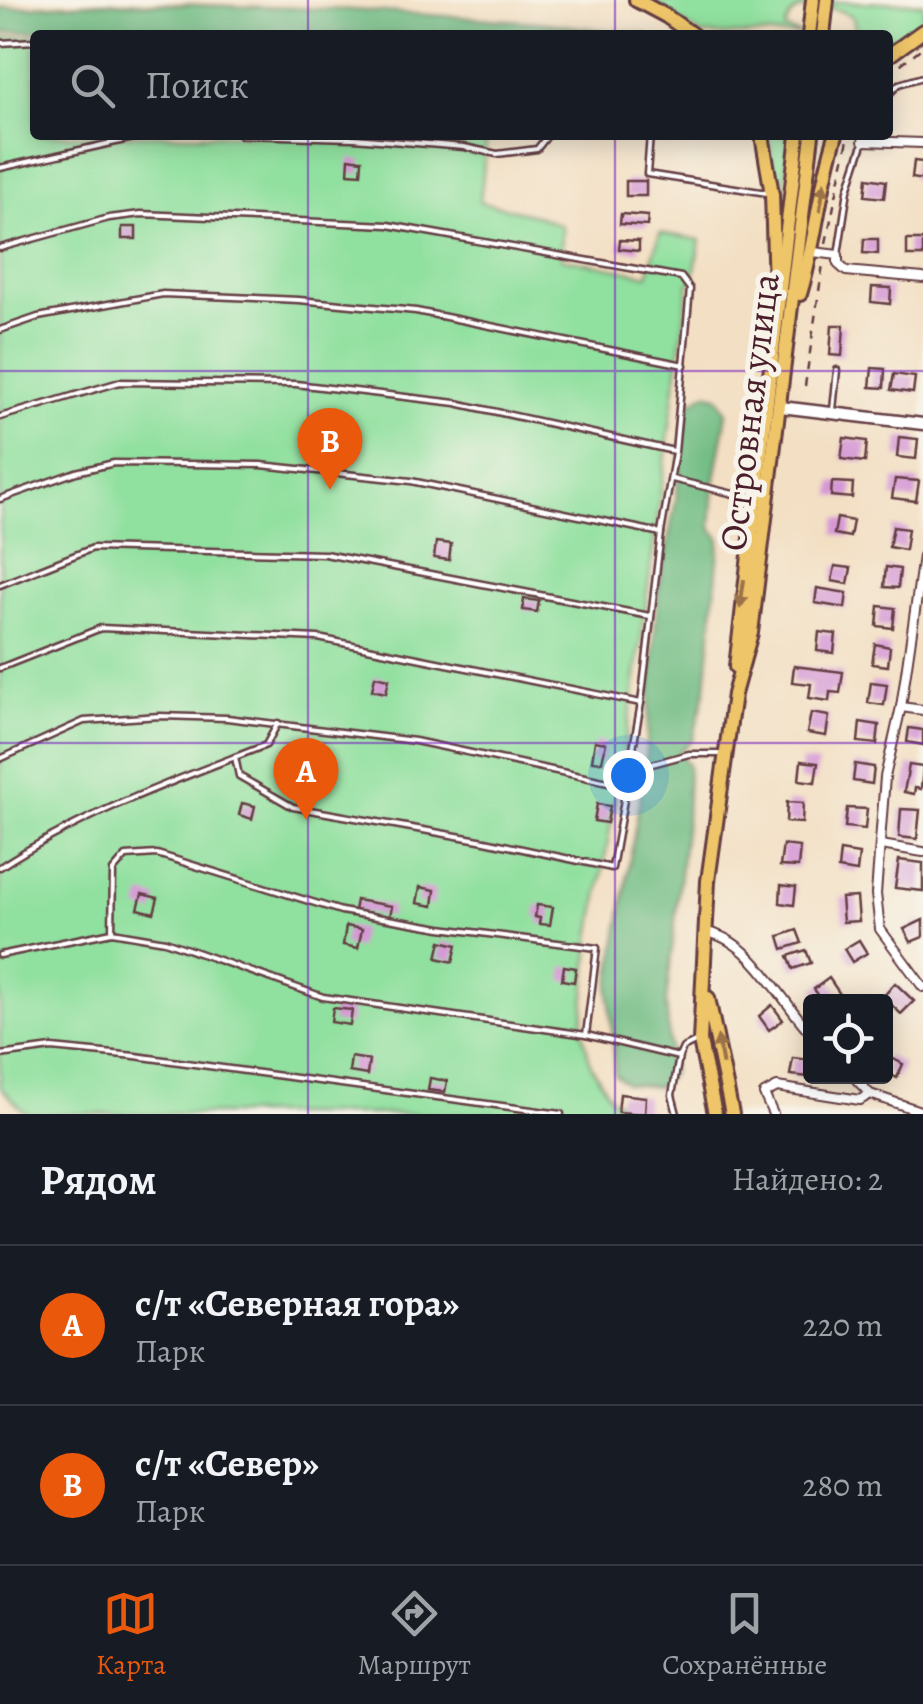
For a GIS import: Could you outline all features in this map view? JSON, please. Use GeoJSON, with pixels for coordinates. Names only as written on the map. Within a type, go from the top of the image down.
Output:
{"type":"FeatureCollection","features":[{"type":"Feature","properties":{"kind":"main road"},"geometry":{"type":"LineString","coordinates":[[636,0],[686,30]]}},
{"type":"Feature","properties":{"kind":"main road"},"geometry":{"type":"LineString","coordinates":[[814,0],[817,30]]}},
{"type":"Feature","properties":{"kind":"main road"},"geometry":{"type":"LineString","coordinates":[[818,30],[827,0]]}},
{"type":"Feature","properties":{"kind":"main road"},"geometry":{"type":"LineString","coordinates":[[893,52],[923,31]]}},
{"type":"Feature","properties":{"kind":"main road"},"geometry":{"type":"LineString","coordinates":[[763,140],[784,324]]}},
{"type":"Feature","properties":{"kind":"main road","name":"Островная улица"},"geometry":{"type":"LineString","coordinates":[[734,694],[751,633],[781,407],[798,140]]}},
{"type":"Feature","properties":{"kind":"main road","name":"Островная улица"},"geometry":{"type":"LineString","coordinates":[[715,1114],[700,1041],[711,847],[734,694],[755,498],[811,140]]}},
{"type":"Feature","properties":{"kind":"main road"},"geometry":{"type":"LineString","coordinates":[[784,324],[818,257],[825,176],[835,140]]}},
{"type":"Feature","properties":{"kind":"main road","name":"Островная улица"},"geometry":{"type":"LineString","coordinates":[[705,986],[732,1114]]}},
{"type":"Feature","properties":{"kind":"street"},"geometry":{"type":"LineString","coordinates":[[893,140],[923,142]]}},
{"type":"Feature","properties":{"kind":"street"},"geometry":{"type":"LineString","coordinates":[[818,257],[838,255],[838,264],[846,271],[923,278]]}},
{"type":"Feature","properties":{"kind":"street"},"geometry":{"type":"LineString","coordinates":[[781,407],[923,424]]}},
{"type":"Feature","properties":{"kind":"street"},"geometry":{"type":"LineString","coordinates":[[923,556],[885,777],[876,894],[880,929],[923,987]]}},
{"type":"Feature","properties":{"kind":"street"},"geometry":{"type":"LineString","coordinates":[[900,707],[923,710]]}},
{"type":"Feature","properties":{"kind":"street"},"geometry":{"type":"LineString","coordinates":[[881,845],[923,852]]}},
{"type":"Feature","properties":{"kind":"street"},"geometry":{"type":"LineString","coordinates":[[705,932],[719,934],[764,970],[803,1025]]}},
{"type":"Feature","properties":{"kind":"street"},"geometry":{"type":"LineString","coordinates":[[861,1084],[870,1094],[923,1112]]}},
{"type":"Feature","properties":{"kind":"street"},"geometry":{"type":"LineString","coordinates":[[773,1114],[764,1094],[777,1088],[860,1100],[870,1094]]}},
{"type":"Feature","properties":{"kind":"lane"},"geometry":{"type":"LineString","coordinates":[[0,43],[30,42]]}},
{"type":"Feature","properties":{"kind":"lane"},"geometry":{"type":"LineString","coordinates":[[893,90],[899,84],[923,77]]}},
{"type":"Feature","properties":{"kind":"lane"},"geometry":{"type":"LineString","coordinates":[[0,168],[125,140]]}},
{"type":"Feature","properties":{"kind":"lane"},"geometry":{"type":"LineString","coordinates":[[378,140],[464,147],[497,154],[537,150],[544,140]]}},
{"type":"Feature","properties":{"kind":"lane"},"geometry":{"type":"LineString","coordinates":[[650,140],[647,174],[772,194]]}},
{"type":"Feature","properties":{"kind":"lane"},"geometry":{"type":"LineString","coordinates":[[838,255],[848,190],[863,140]]}},
{"type":"Feature","properties":{"kind":"lane"},"geometry":{"type":"LineString","coordinates":[[0,248],[110,218],[141,214],[388,224],[680,277],[690,289],[675,452],[630,770],[612,868],[293,807],[238,776],[235,757]]}},
{"type":"Feature","properties":{"kind":"lane"},"geometry":{"type":"LineString","coordinates":[[0,330],[38,317],[162,294],[299,300],[416,311],[684,365]]}},
{"type":"Feature","properties":{"kind":"lane"},"geometry":{"type":"LineString","coordinates":[[833,413],[837,370]]}},
{"type":"Feature","properties":{"kind":"lane"},"geometry":{"type":"LineString","coordinates":[[0,418],[120,382],[296,384],[456,403],[675,452]]}},
{"type":"Feature","properties":{"kind":"lane"},"geometry":{"type":"LineString","coordinates":[[0,498],[114,462],[261,465],[411,482],[661,532]]}},
{"type":"Feature","properties":{"kind":"lane"},"geometry":{"type":"LineString","coordinates":[[671,478],[755,498]]}},
{"type":"Feature","properties":{"kind":"lane"},"geometry":{"type":"LineString","coordinates":[[0,584],[93,548],[325,554],[650,616]]}},
{"type":"Feature","properties":{"kind":"lane"},"geometry":{"type":"LineString","coordinates":[[0,668],[101,628],[318,638],[640,703]]}},
{"type":"Feature","properties":{"kind":"lane"},"geometry":{"type":"LineString","coordinates":[[0,759],[84,722],[160,716],[278,724],[415,742],[627,786]]}},
{"type":"Feature","properties":{"kind":"lane"},"geometry":{"type":"LineString","coordinates":[[0,867],[67,826],[266,745],[278,724]]}},
{"type":"Feature","properties":{"kind":"lane"},"geometry":{"type":"LineString","coordinates":[[630,770],[689,754],[724,754]]}},
{"type":"Feature","properties":{"kind":"lane"},"geometry":{"type":"LineString","coordinates":[[112,932],[113,871],[126,856],[158,854],[341,911],[597,948],[586,1035]]}},
{"type":"Feature","properties":{"kind":"lane"},"geometry":{"type":"LineString","coordinates":[[0,956],[112,932],[165,942],[324,997],[586,1035],[679,1056]]}},
{"type":"Feature","properties":{"kind":"lane"},"geometry":{"type":"LineString","coordinates":[[677,1114],[672,1095],[679,1056],[682,1048],[700,1041]]}},
{"type":"Feature","properties":{"kind":"lane"},"geometry":{"type":"LineString","coordinates":[[0,1055],[52,1048],[135,1056],[561,1114]]}},
{"type":"Feature","properties":{"kind":"path"},"geometry":{"type":"LineString","coordinates":[[893,70],[923,47]]}},
{"type":"Feature","properties":{"kind":"path"},"geometry":{"type":"LineString","coordinates":[[826,244],[848,140]]}},
{"type":"Feature","properties":{"kind":"path"},"geometry":{"type":"LineString","coordinates":[[805,386],[818,257]]}},
{"type":"Feature","properties":{"kind":"green space"},"geometry":{"type":"Polygon","coordinates":[[[649,0],[923,3],[923,21],[893,41],[893,30],[855,30],[853,17],[848,14],[815,7],[793,13],[788,30],[694,30],[649,0]]]}},
{"type":"Feature","properties":{"kind":"green space"},"geometry":{"type":"Polygon","coordinates":[[[111,2],[355,10],[605,30],[111,27],[0,33],[0,8],[111,2]]]}},
{"type":"Feature","properties":{"kind":"green space"},"geometry":{"type":"Polygon","coordinates":[[[30,36],[30,140],[486,140],[480,202],[562,226],[561,258],[648,275],[660,233],[700,240],[693,282],[689,283],[633,698],[590,943],[582,1030],[591,1065],[611,1099],[644,1114],[27,1114],[0,1087],[0,38],[30,36]]]}},
{"type":"Feature","properties":{"kind":"green space"},"geometry":{"type":"Polygon","coordinates":[[[769,140],[789,140],[775,274],[777,190],[769,140]]]}},
{"type":"Feature","properties":{"kind":"green space"},"geometry":{"type":"Polygon","coordinates":[[[706,393],[718,396],[727,413],[714,484],[711,528],[720,539],[706,688],[693,739],[679,752],[688,765],[686,820],[666,1003],[672,1074],[659,1087],[627,1084],[615,1075],[609,990],[645,766],[658,592],[676,500],[687,405],[706,393]]]}},
{"type":"Feature","properties":{"kind":"building"},"geometry":{"type":"Polygon","coordinates":[[[349,158],[362,160],[361,174],[348,173],[349,158]]]}},
{"type":"Feature","properties":{"kind":"building"},"geometry":{"type":"Polygon","coordinates":[[[914,161],[923,162],[923,180],[912,178],[914,161]]]}},
{"type":"Feature","properties":{"kind":"building"},"geometry":{"type":"Polygon","coordinates":[[[867,178],[886,181],[884,198],[865,196],[867,178]]]}},
{"type":"Feature","properties":{"kind":"building"},"geometry":{"type":"Polygon","coordinates":[[[626,181],[646,181],[646,196],[626,196],[626,181]]]}},
{"type":"Feature","properties":{"kind":"building"},"geometry":{"type":"Polygon","coordinates":[[[621,214],[648,216],[647,226],[620,224],[621,214]]]}},
{"type":"Feature","properties":{"kind":"building"},"geometry":{"type":"Polygon","coordinates":[[[122,227],[136,227],[136,239],[122,239],[122,227]]]}},
{"type":"Feature","properties":{"kind":"building"},"geometry":{"type":"Polygon","coordinates":[[[864,239],[878,239],[878,254],[863,253],[864,239]]]}},
{"type":"Feature","properties":{"kind":"building"},"geometry":{"type":"Polygon","coordinates":[[[620,240],[639,241],[639,251],[619,249],[620,240]]]}},
{"type":"Feature","properties":{"kind":"building"},"geometry":{"type":"Polygon","coordinates":[[[907,240],[923,240],[923,256],[907,256],[907,240]]]}},
{"type":"Feature","properties":{"kind":"building"},"geometry":{"type":"Polygon","coordinates":[[[872,287],[891,288],[890,304],[871,302],[872,287]]]}},
{"type":"Feature","properties":{"kind":"building"},"geometry":{"type":"Polygon","coordinates":[[[832,325],[844,325],[842,356],[830,355],[832,325]]]}},
{"type":"Feature","properties":{"kind":"building"},"geometry":{"type":"Polygon","coordinates":[[[872,368],[885,369],[884,388],[870,387],[872,368]]]}},
{"type":"Feature","properties":{"kind":"building"},"geometry":{"type":"Polygon","coordinates":[[[894,374],[915,377],[913,393],[891,390],[894,374]]]}},
{"type":"Feature","properties":{"kind":"building"},"geometry":{"type":"Polygon","coordinates":[[[899,437],[918,439],[916,459],[897,457],[899,437]]]}},
{"type":"Feature","properties":{"kind":"building"},"geometry":{"type":"Polygon","coordinates":[[[844,438],[867,441],[865,462],[841,459],[844,438]]]}},
{"type":"Feature","properties":{"kind":"building"},"geometry":{"type":"Polygon","coordinates":[[[895,479],[919,481],[916,501],[892,498],[895,479]]]}},
{"type":"Feature","properties":{"kind":"building"},"geometry":{"type":"Polygon","coordinates":[[[832,482],[853,483],[852,498],[831,496],[832,482]]]}},
{"type":"Feature","properties":{"kind":"building"},"geometry":{"type":"Polygon","coordinates":[[[837,518],[853,521],[850,537],[834,534],[837,518]]]}},
{"type":"Feature","properties":{"kind":"building"},"geometry":{"type":"Polygon","coordinates":[[[893,527],[908,529],[905,550],[889,547],[893,527]]]}},
{"type":"Feature","properties":{"kind":"building"},"geometry":{"type":"Polygon","coordinates":[[[436,542],[451,544],[449,560],[434,558],[436,542]]]}},
{"type":"Feature","properties":{"kind":"building"},"geometry":{"type":"Polygon","coordinates":[[[835,566],[851,568],[848,584],[832,581],[835,566]]]}},
{"type":"Feature","properties":{"kind":"building"},"geometry":{"type":"Polygon","coordinates":[[[886,567],[900,569],[898,588],[884,587],[886,567]]]}},
{"type":"Feature","properties":{"kind":"building"},"geometry":{"type":"Polygon","coordinates":[[[817,588],[847,593],[845,608],[815,603],[817,588]]]}},
{"type":"Feature","properties":{"kind":"building"},"geometry":{"type":"Polygon","coordinates":[[[524,599],[539,601],[537,612],[523,610],[524,599]]]}},
{"type":"Feature","properties":{"kind":"building"},"geometry":{"type":"Polygon","coordinates":[[[879,606],[895,608],[893,628],[877,626],[879,606]]]}},
{"type":"Feature","properties":{"kind":"building"},"geometry":{"type":"Polygon","coordinates":[[[819,632],[836,634],[834,653],[817,651],[819,632]]]}},
{"type":"Feature","properties":{"kind":"building"},"geometry":{"type":"Polygon","coordinates":[[[875,644],[890,647],[888,666],[872,664],[875,644]]]}},
{"type":"Feature","properties":{"kind":"building"},"geometry":{"type":"Polygon","coordinates":[[[794,666],[843,672],[840,693],[830,692],[829,701],[809,698],[811,684],[792,682],[794,666]]]}},
{"type":"Feature","properties":{"kind":"building"},"geometry":{"type":"Polygon","coordinates":[[[375,676],[389,679],[386,693],[372,690],[375,676]]]}},
{"type":"Feature","properties":{"kind":"building"},"geometry":{"type":"Polygon","coordinates":[[[871,682],[887,684],[884,705],[868,703],[871,682]]]}},
{"type":"Feature","properties":{"kind":"building"},"geometry":{"type":"Polygon","coordinates":[[[811,713],[829,716],[826,736],[807,733],[811,713]]]}},
{"type":"Feature","properties":{"kind":"building"},"geometry":{"type":"Polygon","coordinates":[[[860,722],[879,725],[877,744],[858,742],[860,722]]]}},
{"type":"Feature","properties":{"kind":"building"},"geometry":{"type":"Polygon","coordinates":[[[909,728],[923,730],[923,745],[907,742],[909,728]]]}},
{"type":"Feature","properties":{"kind":"building"},"geometry":{"type":"Polygon","coordinates":[[[595,741],[606,743],[602,762],[592,761],[595,741]]]}},
{"type":"Feature","properties":{"kind":"building"},"geometry":{"type":"Polygon","coordinates":[[[801,761],[818,763],[815,782],[799,780],[801,761]]]}},
{"type":"Feature","properties":{"kind":"building"},"geometry":{"type":"Polygon","coordinates":[[[855,764],[874,767],[872,784],[853,781],[855,764]]]}},
{"type":"Feature","properties":{"kind":"building"},"geometry":{"type":"Polygon","coordinates":[[[909,765],[923,767],[921,789],[915,788],[914,794],[904,792],[909,765]]]}},
{"type":"Feature","properties":{"kind":"building"},"geometry":{"type":"Polygon","coordinates":[[[787,802],[803,803],[802,823],[786,822],[787,802]]]}},
{"type":"Feature","properties":{"kind":"building"},"geometry":{"type":"Polygon","coordinates":[[[242,803],[255,806],[252,819],[239,815],[242,803]]]}},
{"type":"Feature","properties":{"kind":"building"},"geometry":{"type":"Polygon","coordinates":[[[597,804],[610,806],[607,823],[594,821],[597,804]]]}},
{"type":"Feature","properties":{"kind":"building"},"geometry":{"type":"Polygon","coordinates":[[[847,808],[867,809],[865,829],[845,827],[847,808]]]}},
{"type":"Feature","properties":{"kind":"building"},"geometry":{"type":"Polygon","coordinates":[[[901,809],[920,810],[917,839],[899,837],[901,809]]]}},
{"type":"Feature","properties":{"kind":"building"},"geometry":{"type":"Polygon","coordinates":[[[783,845],[800,847],[798,867],[780,866],[783,845]]]}},
{"type":"Feature","properties":{"kind":"building"},"geometry":{"type":"Polygon","coordinates":[[[840,851],[859,854],[857,872],[838,869],[840,851]]]}},
{"type":"Feature","properties":{"kind":"building"},"geometry":{"type":"Polygon","coordinates":[[[899,860],[923,863],[923,891],[895,888],[899,860]]]}},
{"type":"Feature","properties":{"kind":"building"},"geometry":{"type":"Polygon","coordinates":[[[781,885],[796,887],[794,905],[780,903],[781,885]]]}},
{"type":"Feature","properties":{"kind":"building"},"geometry":{"type":"Polygon","coordinates":[[[420,887],[435,890],[433,906],[417,903],[420,887]]]}},
{"type":"Feature","properties":{"kind":"building"},"geometry":{"type":"Polygon","coordinates":[[[142,894],[158,898],[154,913],[138,909],[142,894]]]}},
{"type":"Feature","properties":{"kind":"building"},"geometry":{"type":"Polygon","coordinates":[[[857,897],[859,921],[843,922],[841,898],[857,897]]]}},
{"type":"Feature","properties":{"kind":"building"},"geometry":{"type":"Polygon","coordinates":[[[356,900],[392,906],[390,917],[354,911],[356,900]]]}},
{"type":"Feature","properties":{"kind":"building"},"geometry":{"type":"Polygon","coordinates":[[[537,905],[553,907],[550,925],[539,924],[540,918],[535,917],[537,905]]]}},
{"type":"Feature","properties":{"kind":"building"},"geometry":{"type":"Polygon","coordinates":[[[923,920],[923,937],[911,942],[904,929],[923,920]]]}},
{"type":"Feature","properties":{"kind":"building"},"geometry":{"type":"Polygon","coordinates":[[[346,926],[362,929],[358,948],[343,945],[346,926]]]}},
{"type":"Feature","properties":{"kind":"building"},"geometry":{"type":"Polygon","coordinates":[[[797,930],[802,943],[783,949],[779,936],[797,930]]]}},
{"type":"Feature","properties":{"kind":"building"},"geometry":{"type":"Polygon","coordinates":[[[859,940],[867,953],[852,962],[844,949],[859,940]]]}},
{"type":"Feature","properties":{"kind":"building"},"geometry":{"type":"Polygon","coordinates":[[[441,941],[457,945],[453,962],[437,958],[441,941]]]}},
{"type":"Feature","properties":{"kind":"building"},"geometry":{"type":"Polygon","coordinates":[[[806,950],[811,963],[793,969],[788,956],[806,950]]]}},
{"type":"Feature","properties":{"kind":"building"},"geometry":{"type":"Polygon","coordinates":[[[564,966],[576,968],[574,982],[562,980],[564,966]]]}},
{"type":"Feature","properties":{"kind":"building"},"geometry":{"type":"Polygon","coordinates":[[[829,978],[840,994],[817,994],[814,989],[829,978]]]}},
{"type":"Feature","properties":{"kind":"building"},"geometry":{"type":"Polygon","coordinates":[[[895,983],[914,1001],[901,1014],[893,1006],[893,994],[886,994],[895,983]]]}},
{"type":"Feature","properties":{"kind":"building"},"geometry":{"type":"Polygon","coordinates":[[[772,1005],[783,1020],[769,1030],[759,1016],[772,1005]]]}},
{"type":"Feature","properties":{"kind":"building"},"geometry":{"type":"Polygon","coordinates":[[[333,1008],[352,1010],[350,1025],[331,1022],[333,1008]]]}},
{"type":"Feature","properties":{"kind":"building"},"geometry":{"type":"Polygon","coordinates":[[[351,1057],[369,1060],[367,1075],[349,1072],[351,1057]]]}},
{"type":"Feature","properties":{"kind":"building"},"geometry":{"type":"Polygon","coordinates":[[[793,1058],[803,1059],[803,1076],[790,1075],[793,1058]]]}},
{"type":"Feature","properties":{"kind":"building"},"geometry":{"type":"Polygon","coordinates":[[[893,1059],[903,1064],[897,1078],[893,1076],[893,1059]]]}},
{"type":"Feature","properties":{"kind":"building"},"geometry":{"type":"Polygon","coordinates":[[[430,1078],[447,1081],[445,1092],[428,1090],[430,1078]]]}},
{"type":"Feature","properties":{"kind":"building"},"geometry":{"type":"Polygon","coordinates":[[[620,1094],[646,1097],[645,1114],[618,1112],[620,1094]]]}},
{"type":"Feature","properties":{"kind":"place","name":"с/т «Север»"},"geometry":{"type":"Point","coordinates":[330,490]}},
{"type":"Feature","properties":{"kind":"place","name":"с/т «Северная гора»"},"geometry":{"type":"Point","coordinates":[306,820]}}]}
